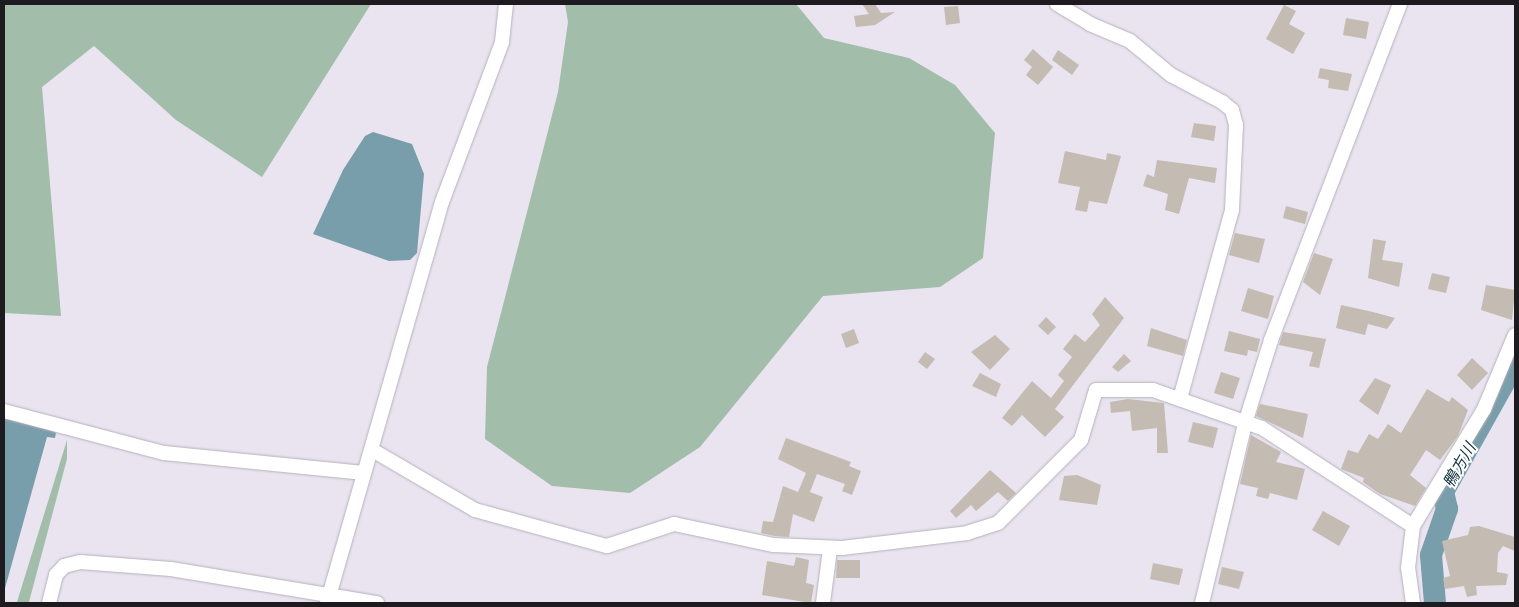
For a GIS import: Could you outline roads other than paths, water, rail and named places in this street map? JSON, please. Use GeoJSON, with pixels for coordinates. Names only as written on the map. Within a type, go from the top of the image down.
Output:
{"type":"FeatureCollection","features":[{"type":"Feature","properties":{"kind":"street"},"geometry":{"type":"LineString","coordinates":[[329,599],[364,474],[374,451],[442,202],[502,42],[506,4]]}},
{"type":"Feature","properties":{"kind":"street"},"geometry":{"type":"LineString","coordinates":[[1057,4],[1090,24],[1130,41],[1171,75],[1222,102],[1232,110],[1239,144],[1232,210],[1180,399]]}},
{"type":"Feature","properties":{"kind":"street"},"geometry":{"type":"LineString","coordinates":[[1202,603],[1246,420],[1272,340],[1400,4]]}},
{"type":"Feature","properties":{"kind":"street"},"geometry":{"type":"LineString","coordinates":[[1413,603],[1408,568],[1413,526],[1484,409],[1515,335]]}},
{"type":"Feature","properties":{"kind":"street"},"geometry":{"type":"LineString","coordinates":[[374,451],[475,510],[607,546],[674,524],[774,545],[830,549],[967,533],[998,523],[1081,440],[1096,390],[1153,390],[1246,420],[1413,526]]}},
{"type":"Feature","properties":{"kind":"street"},"geometry":{"type":"LineString","coordinates":[[4,411],[164,453],[364,474]]}},
{"type":"Feature","properties":{"kind":"street"},"geometry":{"type":"LineString","coordinates":[[823,603],[830,549]]}},
{"type":"Feature","properties":{"kind":"street"},"geometry":{"type":"LineString","coordinates":[[49,603],[56,574],[64,566],[80,562],[171,569],[329,599],[377,603]]}},
{"type":"Feature","properties":{"kind":"water"},"geometry":{"type":"Polygon","coordinates":[[[373,132],[412,144],[424,174],[417,253],[410,260],[389,261],[313,234],[343,170],[365,136],[373,132]]]}},
{"type":"Feature","properties":{"kind":"water"},"geometry":{"type":"Polygon","coordinates":[[[4,416],[42,424],[56,433],[55,438],[47,437],[4,592],[4,416]]]}},
{"type":"Feature","properties":{"kind":"waterway","name":"鴨方川"},"geometry":{"type":"LineString","coordinates":[[1435,603],[1431,555],[1447,509],[1443,492],[1515,363]]}}]}
